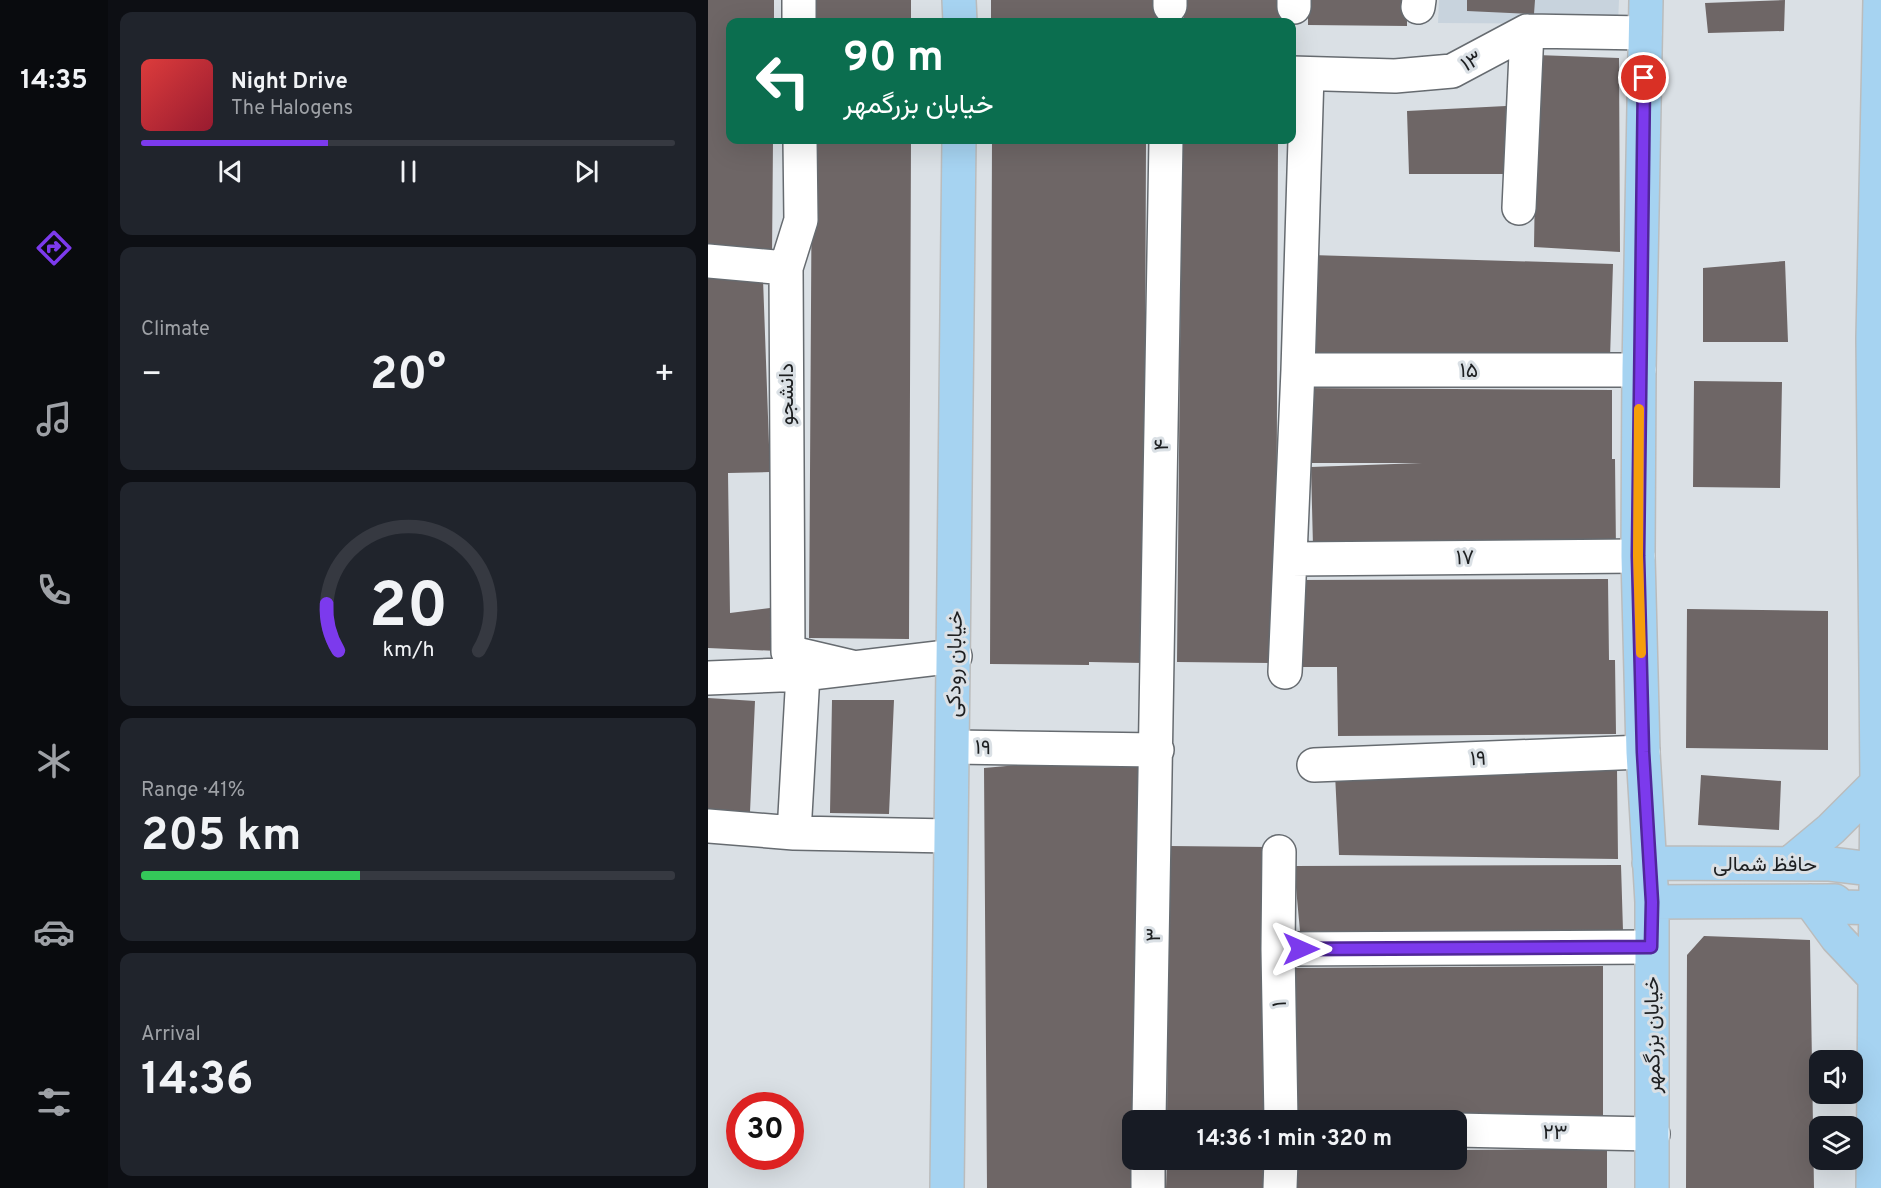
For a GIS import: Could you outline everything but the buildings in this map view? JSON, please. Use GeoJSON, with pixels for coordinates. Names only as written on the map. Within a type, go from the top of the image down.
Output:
{"type":"FeatureCollection","features":[{"type":"Feature","properties":{"kind":"main road"},"geometry":{"type":"LineString","coordinates":[[959,0],[960,18]]}},
{"type":"Feature","properties":{"kind":"main road","name":"خیابان بزرگمهر"},"geometry":{"type":"LineString","coordinates":[[1646,0],[1638,556],[1643,752],[1652,902],[1652,1188]]}},
{"type":"Feature","properties":{"kind":"main road"},"geometry":{"type":"LineString","coordinates":[[1873,1188],[1879,870],[1874,338],[1880,0]]}},
{"type":"Feature","properties":{"kind":"main road","name":"خیابان رودکی"},"geometry":{"type":"LineString","coordinates":[[949,1186],[950,836],[954,747],[959,144]]}},
{"type":"Feature","properties":{"kind":"main road"},"geometry":{"type":"LineString","coordinates":[[1789,864],[1878,788]]}},
{"type":"Feature","properties":{"kind":"main road","name":"حافظ شمالی"},"geometry":{"type":"LineString","coordinates":[[1649,863],[1830,864],[1879,870]]}},
{"type":"Feature","properties":{"kind":"main road"},"geometry":{"type":"LineString","coordinates":[[1810,901],[1838,938],[1877,968]]}},
{"type":"Feature","properties":{"kind":"main road","name":"حافظ شمالی"},"geometry":{"type":"LineString","coordinates":[[1652,902],[1835,901],[1842,907],[1878,908]]}},
{"type":"Feature","properties":{"kind":"street"},"geometry":{"type":"LineString","coordinates":[[799,0],[799,18]]}},
{"type":"Feature","properties":{"kind":"street"},"geometry":{"type":"LineString","coordinates":[[1519,208],[1527,31]]}},
{"type":"Feature","properties":{"kind":"street","name":"۱۳"},"geometry":{"type":"LineString","coordinates":[[1299,73],[1395,76],[1452,71],[1527,31],[1645,33]]}},
{"type":"Feature","properties":{"kind":"street"},"geometry":{"type":"LineString","coordinates":[[1285,672],[1298,370],[1299,73]]}},
{"type":"Feature","properties":{"kind":"street","name":"دانشجو"},"geometry":{"type":"LineString","coordinates":[[794,833],[796,663],[786,268],[801,220],[800,144]]}},
{"type":"Feature","properties":{"kind":"street","name":"۴"},"geometry":{"type":"LineString","coordinates":[[1156,750],[1166,144]]}},
{"type":"Feature","properties":{"kind":"street"},"geometry":{"type":"LineString","coordinates":[[708,261],[786,268]]}},
{"type":"Feature","properties":{"kind":"street","name":"۱۵"},"geometry":{"type":"LineString","coordinates":[[1298,370],[1639,370]]}},
{"type":"Feature","properties":{"kind":"street","name":"۱۷"},"geometry":{"type":"LineString","coordinates":[[1291,559],[1638,556]]}},
{"type":"Feature","properties":{"kind":"street"},"geometry":{"type":"LineString","coordinates":[[708,678],[796,663],[852,667],[955,656]]}},
{"type":"Feature","properties":{"kind":"street","name":"۱۹"},"geometry":{"type":"LineString","coordinates":[[954,747],[1156,750]]}},
{"type":"Feature","properties":{"kind":"street","name":"۳"},"geometry":{"type":"LineString","coordinates":[[1149,1110],[1156,750]]}},
{"type":"Feature","properties":{"kind":"street","name":"۱۹"},"geometry":{"type":"LineString","coordinates":[[1314,765],[1643,752]]}},
{"type":"Feature","properties":{"kind":"street"},"geometry":{"type":"LineString","coordinates":[[708,826],[794,833],[950,836]]}},
{"type":"Feature","properties":{"kind":"street","name":"۱"},"geometry":{"type":"LineString","coordinates":[[1279,852],[1281,1110]]}},
{"type":"Feature","properties":{"kind":"street"},"geometry":{"type":"LineString","coordinates":[[1278,949],[1651,947]]}},
{"type":"Feature","properties":{"kind":"street","name":"۲۳"},"geometry":{"type":"LineString","coordinates":[[1467,1130],[1653,1134]]}},
{"type":"Feature","properties":{"kind":"street"},"geometry":{"type":"LineString","coordinates":[[1148,1170],[1148,1188]]}},
{"type":"Feature","properties":{"kind":"street"},"geometry":{"type":"LineString","coordinates":[[1280,1188],[1281,1170]]}},
{"type":"Feature","properties":{"kind":"shaded area"},"geometry":{"type":"Polygon","coordinates":[[[1439,0],[1619,0],[1618,24],[1438,23],[1439,0]]]}},
{"type":"Feature","properties":{"kind":"slow traffic"},"geometry":{"type":"LineString","coordinates":[[1639,409],[1638,556],[1641,653]]}},
{"type":"Feature","properties":{"kind":"route"},"geometry":{"type":"LineString","coordinates":[[1301,949],[1651,947],[1652,902],[1643,752],[1638,556],[1644,78]]}}]}
